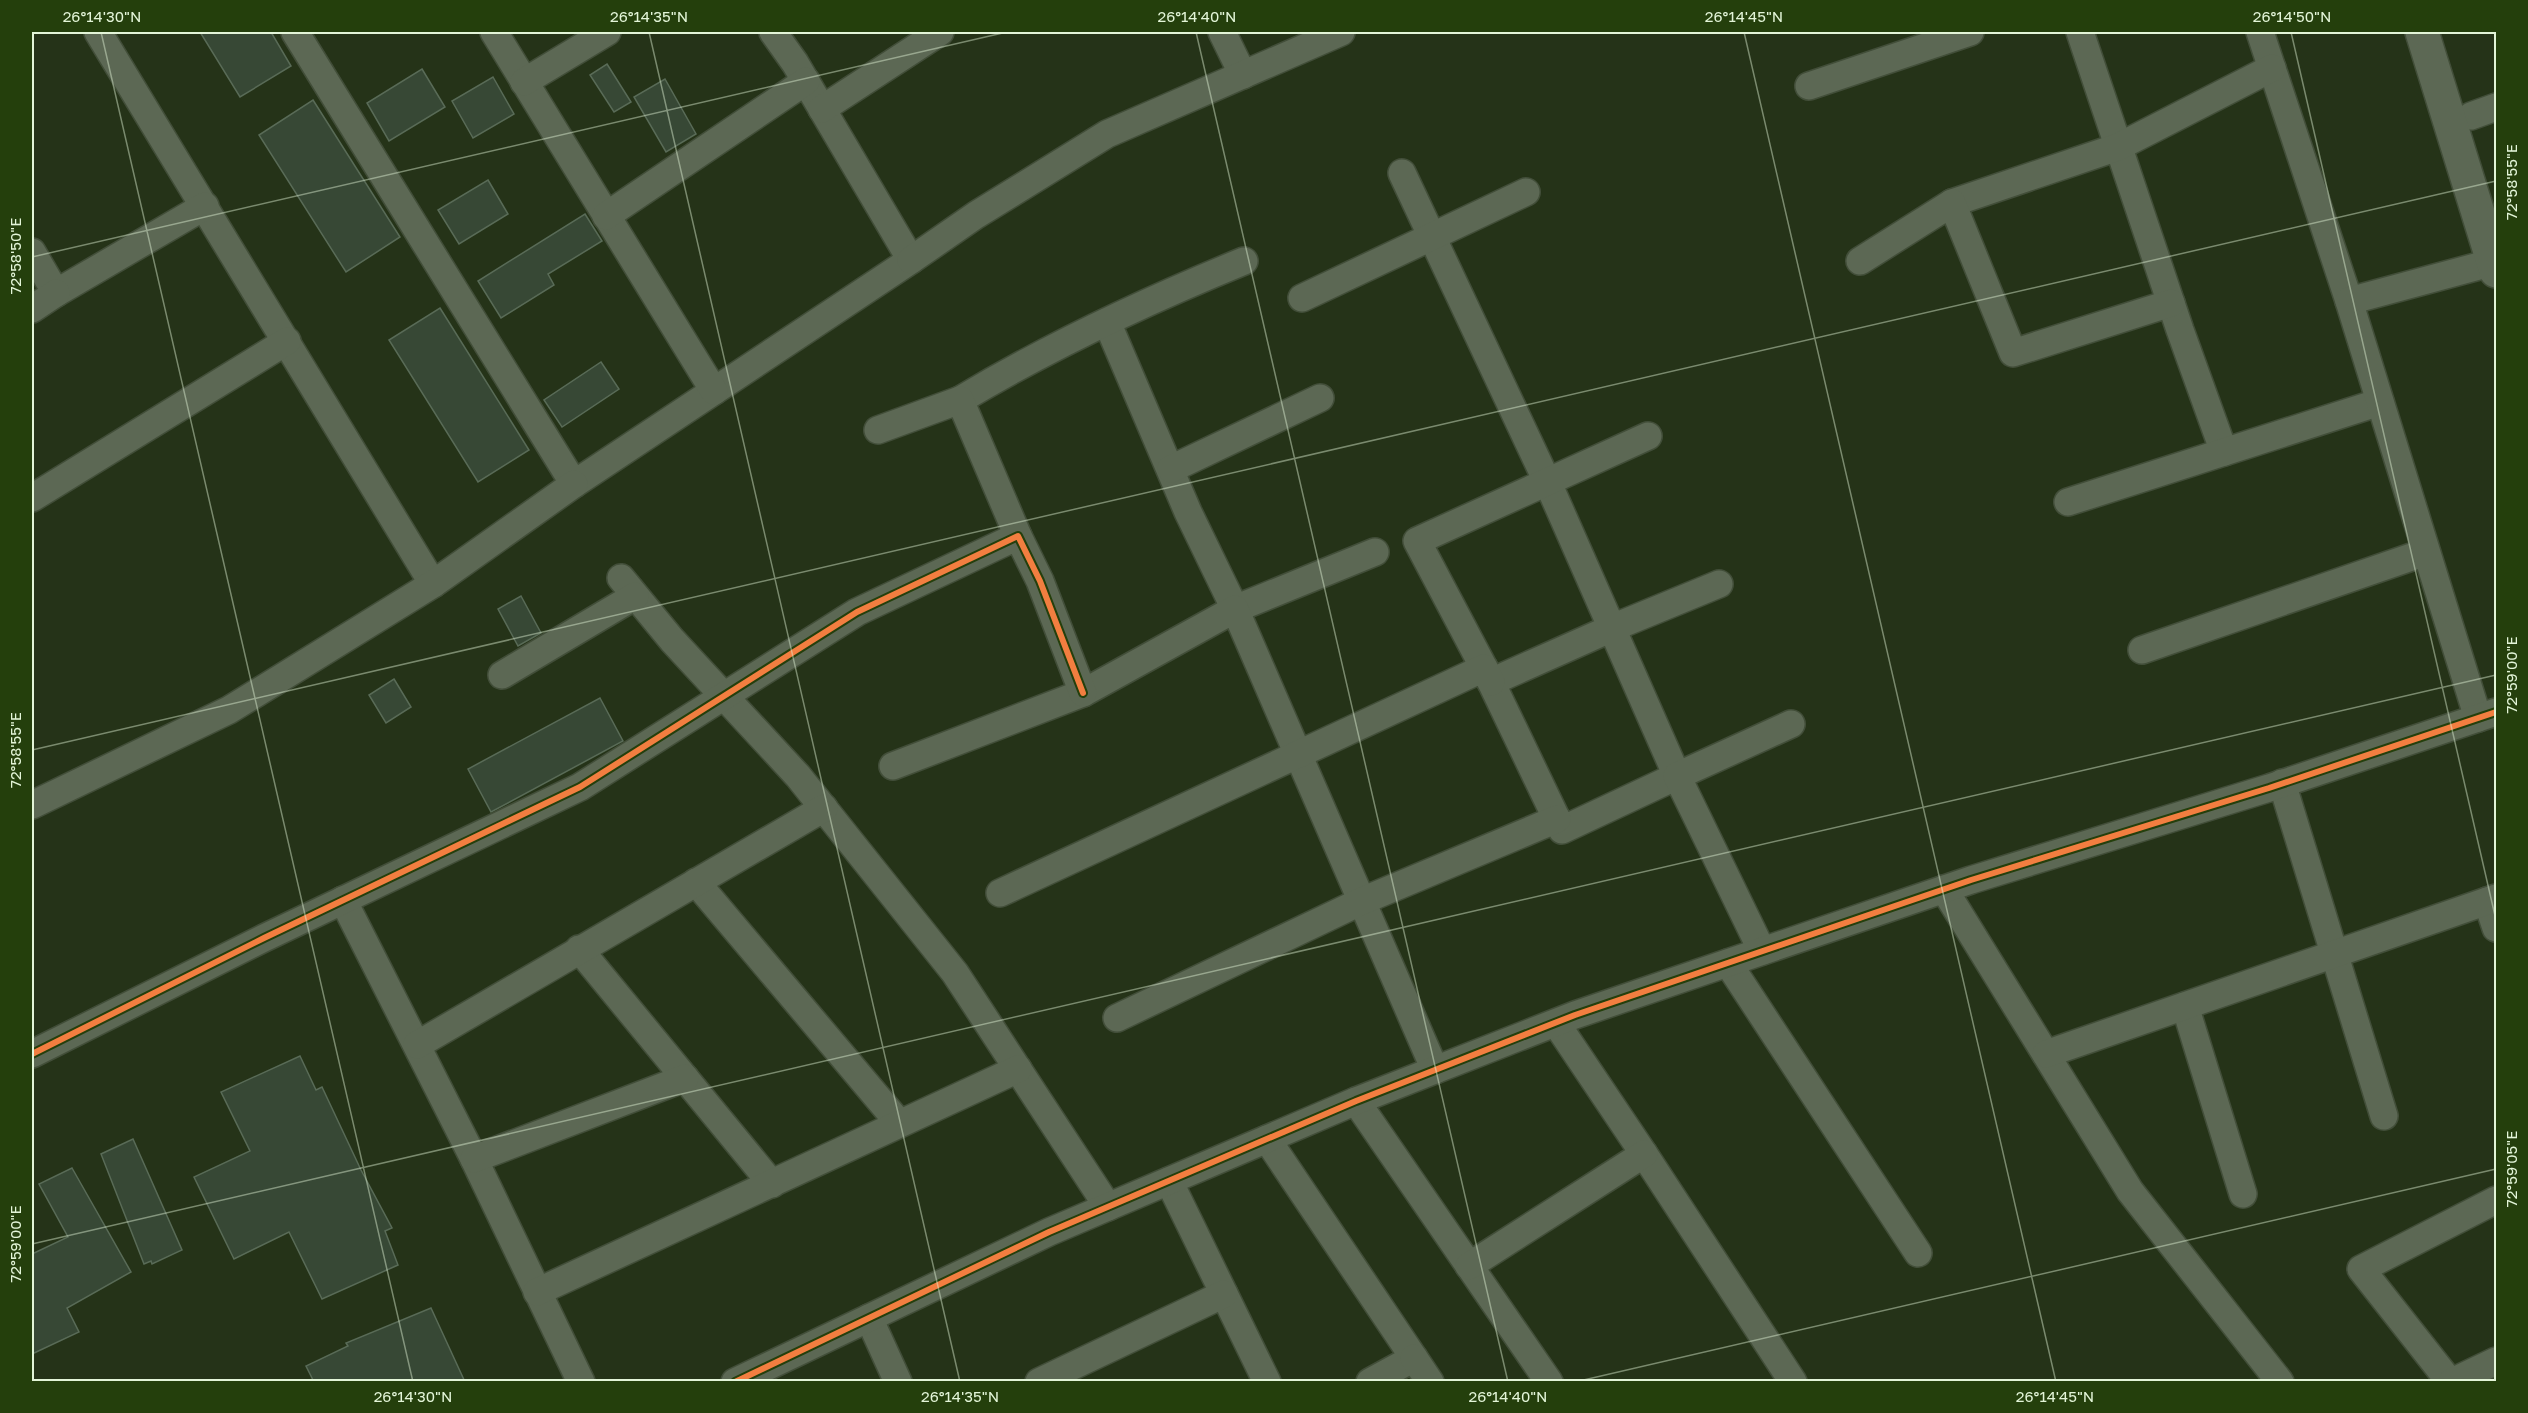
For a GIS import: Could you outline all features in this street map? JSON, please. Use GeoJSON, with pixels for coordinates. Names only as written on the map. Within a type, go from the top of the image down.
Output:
{"type":"FeatureCollection","features":[{"type":"Feature","properties":{"kind":"main road"},"geometry":{"type":"LineString","coordinates":[[2422,32],[2495,267]]}},
{"type":"Feature","properties":{"kind":"main road"},"geometry":{"type":"LineString","coordinates":[[2445,32],[2483,112],[2496,198]]}},
{"type":"Feature","properties":{"kind":"street"},"geometry":{"type":"LineString","coordinates":[[98,32],[433,584]]}},
{"type":"Feature","properties":{"kind":"street"},"geometry":{"type":"LineString","coordinates":[[295,32],[574,484]]}},
{"type":"Feature","properties":{"kind":"street"},"geometry":{"type":"LineString","coordinates":[[494,32],[714,391]]}},
{"type":"Feature","properties":{"kind":"street"},"geometry":{"type":"LineString","coordinates":[[524,82],[607,32]]}},
{"type":"Feature","properties":{"kind":"street"},"geometry":{"type":"LineString","coordinates":[[773,32],[806,81],[911,260]]}},
{"type":"Feature","properties":{"kind":"street"},"geometry":{"type":"LineString","coordinates":[[822,108],[940,32]]}},
{"type":"Feature","properties":{"kind":"street"},"geometry":{"type":"LineString","coordinates":[[1222,32],[1243,75]]}},
{"type":"Feature","properties":{"kind":"street"},"geometry":{"type":"LineString","coordinates":[[32,805],[229,710],[433,584],[574,484],[976,215],[1107,134],[1341,32]]}},
{"type":"Feature","properties":{"kind":"street"},"geometry":{"type":"LineString","coordinates":[[1809,86],[1970,32]]}},
{"type":"Feature","properties":{"kind":"street"},"geometry":{"type":"LineString","coordinates":[[2080,32],[2171,303],[2224,452]]}},
{"type":"Feature","properties":{"kind":"street"},"geometry":{"type":"LineString","coordinates":[[735,1382],[1049,1232],[1356,1101],[1556,1023],[1944,889],[2282,783],[2487,715],[2426,552],[2349,301],[2260,32]]}},
{"type":"Feature","properties":{"kind":"street"},"geometry":{"type":"LineString","coordinates":[[1860,261],[1952,203],[2118,147],[2272,68]]}},
{"type":"Feature","properties":{"kind":"street"},"geometry":{"type":"LineString","coordinates":[[606,216],[806,81]]}},
{"type":"Feature","properties":{"kind":"street"},"geometry":{"type":"LineString","coordinates":[[1402,173],[1548,483],[1677,776],[1762,951]]}},
{"type":"Feature","properties":{"kind":"street"},"geometry":{"type":"LineString","coordinates":[[1302,298],[1526,192]]}},
{"type":"Feature","properties":{"kind":"street"},"geometry":{"type":"LineString","coordinates":[[1952,203],[2013,352],[2171,303]]}},
{"type":"Feature","properties":{"kind":"street"},"geometry":{"type":"LineString","coordinates":[[32,309],[205,206]]}},
{"type":"Feature","properties":{"kind":"street"},"geometry":{"type":"LineString","coordinates":[[32,252],[56,293]]}},
{"type":"Feature","properties":{"kind":"street"},"geometry":{"type":"LineString","coordinates":[[878,430],[960,400],[1025,361],[1244,261]]}},
{"type":"Feature","properties":{"kind":"street"},"geometry":{"type":"LineString","coordinates":[[2349,301],[2495,267]]}},
{"type":"Feature","properties":{"kind":"street"},"geometry":{"type":"LineString","coordinates":[[1107,322],[1188,512],[1235,609],[1435,1070]]}},
{"type":"Feature","properties":{"kind":"street"},"geometry":{"type":"LineString","coordinates":[[32,498],[287,341]]}},
{"type":"Feature","properties":{"kind":"street"},"geometry":{"type":"LineString","coordinates":[[1171,469],[1320,398]]}},
{"type":"Feature","properties":{"kind":"street"},"geometry":{"type":"LineString","coordinates":[[960,400],[1018,536],[1040,581],[1083,693]]}},
{"type":"Feature","properties":{"kind":"street"},"geometry":{"type":"LineString","coordinates":[[2068,502],[2380,402]]}},
{"type":"Feature","properties":{"kind":"street"},"geometry":{"type":"LineString","coordinates":[[1648,436],[1417,541],[1487,675],[1562,830],[1791,724]]}},
{"type":"Feature","properties":{"kind":"street"},"geometry":{"type":"LineString","coordinates":[[32,1054],[343,900],[580,787],[857,612],[1018,536]]}},
{"type":"Feature","properties":{"kind":"street"},"geometry":{"type":"LineString","coordinates":[[893,766],[1083,693],[1235,609],[1375,552]]}},
{"type":"Feature","properties":{"kind":"street"},"geometry":{"type":"LineString","coordinates":[[2142,650],[2426,552]]}},
{"type":"Feature","properties":{"kind":"street"},"geometry":{"type":"LineString","coordinates":[[1000,893],[1297,754],[1487,675],[1612,628],[1719,584]]}},
{"type":"Feature","properties":{"kind":"street"},"geometry":{"type":"LineString","coordinates":[[502,675],[628,587],[798,776],[955,973],[1108,1207]]}},
{"type":"Feature","properties":{"kind":"street"},"geometry":{"type":"LineString","coordinates":[[2282,783],[2384,1116]]}},
{"type":"Feature","properties":{"kind":"street"},"geometry":{"type":"LineString","coordinates":[[417,1045],[824,808]]}},
{"type":"Feature","properties":{"kind":"street"},"geometry":{"type":"LineString","coordinates":[[1117,1018],[1362,901],[1557,819]]}},
{"type":"Feature","properties":{"kind":"street"},"geometry":{"type":"LineString","coordinates":[[696,882],[899,1123]]}},
{"type":"Feature","properties":{"kind":"street"},"geometry":{"type":"LineString","coordinates":[[1944,889],[2130,1191],[2280,1382]]}},
{"type":"Feature","properties":{"kind":"street"},"geometry":{"type":"LineString","coordinates":[[343,900],[474,1159],[582,1382]]}},
{"type":"Feature","properties":{"kind":"street"},"geometry":{"type":"LineString","coordinates":[[2046,1054],[2492,900],[2496,928]]}},
{"type":"Feature","properties":{"kind":"street"},"geometry":{"type":"LineString","coordinates":[[579,949],[772,1184]]}},
{"type":"Feature","properties":{"kind":"street"},"geometry":{"type":"LineString","coordinates":[[1728,963],[1918,1253]]}},
{"type":"Feature","properties":{"kind":"street"},"geometry":{"type":"LineString","coordinates":[[2185,1006],[2243,1194]]}},
{"type":"Feature","properties":{"kind":"street"},"geometry":{"type":"LineString","coordinates":[[1556,1023],[1793,1382]]}},
{"type":"Feature","properties":{"kind":"street"},"geometry":{"type":"LineString","coordinates":[[537,1292],[1018,1069]]}},
{"type":"Feature","properties":{"kind":"street"},"geometry":{"type":"LineString","coordinates":[[474,1159],[685,1078]]}},
{"type":"Feature","properties":{"kind":"street"},"geometry":{"type":"LineString","coordinates":[[1356,1101],[1549,1382]]}},
{"type":"Feature","properties":{"kind":"street"},"geometry":{"type":"LineString","coordinates":[[1267,1139],[1430,1382]]}},
{"type":"Feature","properties":{"kind":"street"},"geometry":{"type":"LineString","coordinates":[[1469,1266],[1644,1154]]}},
{"type":"Feature","properties":{"kind":"street"},"geometry":{"type":"LineString","coordinates":[[1169,1181],[1267,1382]]}},
{"type":"Feature","properties":{"kind":"street"},"geometry":{"type":"LineString","coordinates":[[2496,1200],[2361,1269],[2451,1382],[2496,1361]]}},
{"type":"Feature","properties":{"kind":"street"},"geometry":{"type":"LineString","coordinates":[[1038,1382],[1069,1375],[1224,1294]]}},
{"type":"Feature","properties":{"kind":"street"},"geometry":{"type":"LineString","coordinates":[[869,1318],[898,1382]]}},
{"type":"Feature","properties":{"kind":"street"},"geometry":{"type":"LineString","coordinates":[[1370,1382],[1414,1358]]}},
{"type":"Feature","properties":{"kind":"building"},"geometry":{"type":"Polygon","coordinates":[[[200,32],[271,32],[291,66],[240,97],[200,32]]]}},
{"type":"Feature","properties":{"kind":"building"},"geometry":{"type":"Polygon","coordinates":[[[607,64],[631,102],[614,112],[590,75],[607,64]]]}},
{"type":"Feature","properties":{"kind":"building"},"geometry":{"type":"Polygon","coordinates":[[[422,69],[445,107],[389,141],[367,103],[422,69]]]}},
{"type":"Feature","properties":{"kind":"building"},"geometry":{"type":"Polygon","coordinates":[[[493,77],[514,114],[473,138],[452,101],[493,77]]]}},
{"type":"Feature","properties":{"kind":"building"},"geometry":{"type":"Polygon","coordinates":[[[665,79],[696,134],[666,152],[634,97],[665,79]]]}},
{"type":"Feature","properties":{"kind":"building"},"geometry":{"type":"Polygon","coordinates":[[[313,100],[400,237],[346,272],[259,135],[313,100]]]}},
{"type":"Feature","properties":{"kind":"building"},"geometry":{"type":"Polygon","coordinates":[[[488,180],[508,214],[459,244],[438,210],[488,180]]]}},
{"type":"Feature","properties":{"kind":"building"},"geometry":{"type":"Polygon","coordinates":[[[585,214],[602,241],[548,274],[554,285],[501,318],[478,281],[585,214]]]}},
{"type":"Feature","properties":{"kind":"building"},"geometry":{"type":"Polygon","coordinates":[[[440,308],[529,450],[478,482],[389,340],[440,308]]]}},
{"type":"Feature","properties":{"kind":"building"},"geometry":{"type":"Polygon","coordinates":[[[601,362],[619,389],[562,427],[544,400],[601,362]]]}},
{"type":"Feature","properties":{"kind":"building"},"geometry":{"type":"Polygon","coordinates":[[[521,596],[541,633],[518,646],[498,609],[521,596]]]}},
{"type":"Feature","properties":{"kind":"building"},"geometry":{"type":"Polygon","coordinates":[[[394,679],[411,707],[386,723],[369,695],[394,679]]]}},
{"type":"Feature","properties":{"kind":"building"},"geometry":{"type":"Polygon","coordinates":[[[600,698],[623,741],[491,812],[468,769],[600,698]]]}},
{"type":"Feature","properties":{"kind":"building"},"geometry":{"type":"Polygon","coordinates":[[[300,1056],[316,1090],[322,1087],[361,1170],[392,1228],[385,1231],[398,1265],[322,1299],[289,1232],[234,1259],[194,1177],[250,1151],[221,1092],[300,1056]]]}},
{"type":"Feature","properties":{"kind":"building"},"geometry":{"type":"Polygon","coordinates":[[[133,1139],[182,1250],[152,1264],[151,1261],[144,1264],[101,1154],[133,1139]]]}},
{"type":"Feature","properties":{"kind":"building"},"geometry":{"type":"Polygon","coordinates":[[[72,1168],[131,1272],[67,1308],[79,1332],[32,1354],[32,1254],[68,1237],[39,1184],[72,1168]]]}},
{"type":"Feature","properties":{"kind":"building"},"geometry":{"type":"Polygon","coordinates":[[[431,1308],[465,1382],[314,1382],[306,1366],[348,1346],[346,1343],[431,1308]]]}},
{"type":"Feature","properties":{"kind":"cycle path"},"geometry":{"type":"LineString","coordinates":[[32,1054],[264,938],[580,787],[857,612],[1018,536],[1040,581],[1083,693]]}},
{"type":"Feature","properties":{"kind":"cycle path"},"geometry":{"type":"LineString","coordinates":[[735,1382],[1049,1232],[1356,1101],[1575,1015],[1971,880],[2269,788],[2496,712]]}}]}
